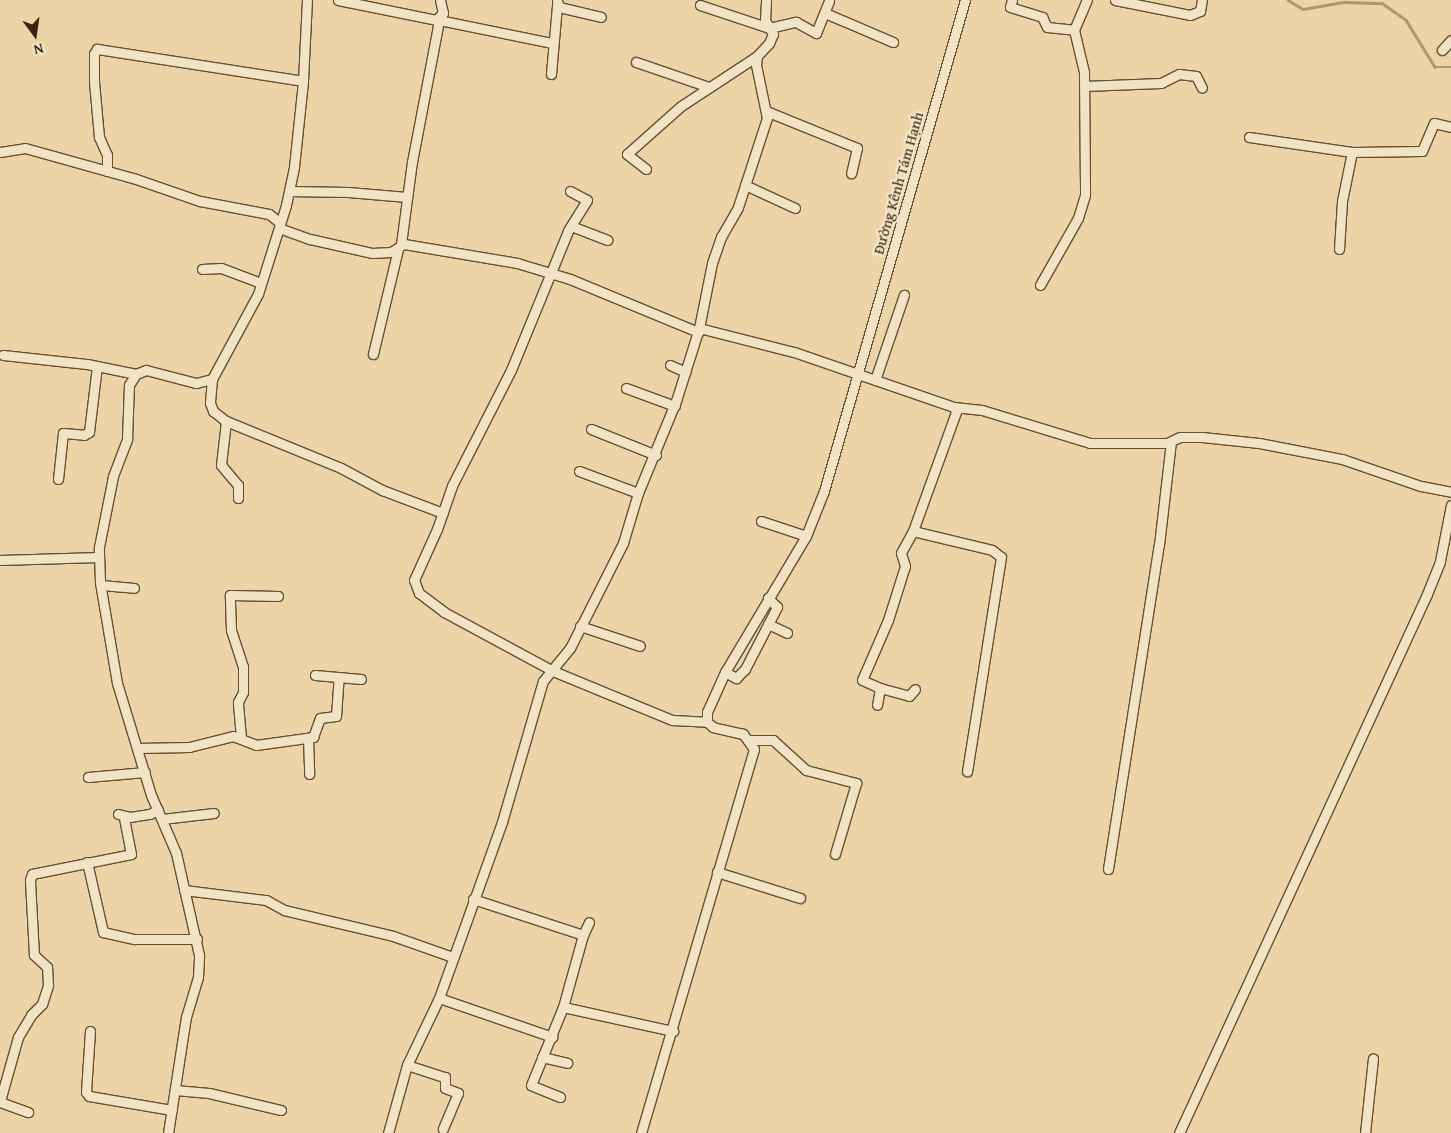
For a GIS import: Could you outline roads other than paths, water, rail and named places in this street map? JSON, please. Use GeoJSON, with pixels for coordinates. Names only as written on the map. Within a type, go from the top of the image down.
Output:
{"type":"FeatureCollection","features":[{"type":"Feature","properties":{"kind":"street"},"geometry":{"type":"LineString","coordinates":[[307,0],[303,81],[289,191],[280,226],[261,283],[212,379],[210,403],[213,411],[226,421],[341,468],[382,490],[442,513]]}},
{"type":"Feature","properties":{"kind":"street"},"geometry":{"type":"LineString","coordinates":[[338,0],[552,43]]}},
{"type":"Feature","properties":{"kind":"street"},"geometry":{"type":"LineString","coordinates":[[373,354],[399,246],[439,20],[443,13],[440,0]]}},
{"type":"Feature","properties":{"kind":"street"},"geometry":{"type":"LineString","coordinates":[[646,170],[627,154],[656,126],[757,56],[770,43],[773,34],[769,28],[764,11],[766,0]]}},
{"type":"Feature","properties":{"kind":"street"},"geometry":{"type":"LineString","coordinates":[[700,5],[769,28],[796,22],[816,33],[829,0]]}},
{"type":"Feature","properties":{"kind":"street","name":"Đường Kênh Tám Hạnh"},"geometry":{"type":"LineString","coordinates":[[707,722],[707,712],[725,672],[806,536],[824,491],[965,0]]}},
{"type":"Feature","properties":{"kind":"street"},"geometry":{"type":"LineString","coordinates":[[1012,0],[1010,7],[1042,17],[1047,27],[1074,30]]}},
{"type":"Feature","properties":{"kind":"street"},"geometry":{"type":"LineString","coordinates":[[1040,285],[1078,218],[1084,195],[1084,86],[1079,42],[1074,30],[1087,0]]}},
{"type":"Feature","properties":{"kind":"street"},"geometry":{"type":"LineString","coordinates":[[1115,0],[1190,15],[1200,12],[1202,0]]}},
{"type":"Feature","properties":{"kind":"street"},"geometry":{"type":"LineString","coordinates":[[551,74],[552,43],[557,2],[601,17]]}},
{"type":"Feature","properties":{"kind":"street"},"geometry":{"type":"LineString","coordinates":[[825,14],[893,42]]}},
{"type":"Feature","properties":{"kind":"street"},"geometry":{"type":"LineString","coordinates":[[1442,50],[1451,40]]}},
{"type":"Feature","properties":{"kind":"street"},"geometry":{"type":"LineString","coordinates":[[107,171],[107,155],[99,137],[94,82],[94,54],[97,49],[303,81]]}},
{"type":"Feature","properties":{"kind":"street"},"geometry":{"type":"LineString","coordinates":[[388,1133],[407,1065],[439,998],[502,822],[536,700],[543,682],[570,648],[624,543],[638,493],[656,455],[675,406],[698,330],[712,263],[745,185],[766,111],[757,56]]}},
{"type":"Feature","properties":{"kind":"street"},"geometry":{"type":"LineString","coordinates":[[636,62],[709,88]]}},
{"type":"Feature","properties":{"kind":"street"},"geometry":{"type":"LineString","coordinates":[[1084,86],[1161,83],[1179,74],[1196,76],[1202,88]]}},
{"type":"Feature","properties":{"kind":"street"},"geometry":{"type":"LineString","coordinates":[[766,111],[857,148],[851,173]]}},
{"type":"Feature","properties":{"kind":"street"},"geometry":{"type":"LineString","coordinates":[[1249,138],[1352,152],[1422,151],[1434,123],[1451,127]]}},
{"type":"Feature","properties":{"kind":"street"},"geometry":{"type":"LineString","coordinates":[[0,152],[25,148],[107,171],[200,201],[269,214],[280,226],[310,239],[372,253],[399,246],[517,263],[550,273],[698,330],[794,352],[954,407],[982,410],[1090,442],[1170,442],[1180,437],[1202,437],[1259,443],[1342,459],[1421,486],[1451,492]]}},
{"type":"Feature","properties":{"kind":"street"},"geometry":{"type":"LineString","coordinates":[[1339,249],[1342,201],[1352,152]]}},
{"type":"Feature","properties":{"kind":"street"},"geometry":{"type":"LineString","coordinates":[[745,185],[795,208]]}},
{"type":"Feature","properties":{"kind":"street"},"geometry":{"type":"LineString","coordinates":[[289,191],[407,197]]}},
{"type":"Feature","properties":{"kind":"street"},"geometry":{"type":"LineString","coordinates":[[570,191],[587,200],[571,226],[511,370],[466,456],[414,580],[419,593],[444,612],[553,671],[672,720],[707,722],[713,727],[743,734],[750,740],[754,749],[642,1133]]}},
{"type":"Feature","properties":{"kind":"street"},"geometry":{"type":"LineString","coordinates":[[571,226],[607,240]]}},
{"type":"Feature","properties":{"kind":"street"},"geometry":{"type":"LineString","coordinates":[[202,269],[221,268],[261,283]]}},
{"type":"Feature","properties":{"kind":"street"},"geometry":{"type":"LineString","coordinates":[[875,380],[904,295]]}},
{"type":"Feature","properties":{"kind":"street"},"geometry":{"type":"LineString","coordinates":[[3,355],[97,366],[136,374],[146,370],[196,383],[212,379]]}},
{"type":"Feature","properties":{"kind":"street"},"geometry":{"type":"LineString","coordinates":[[670,365],[686,372]]}},
{"type":"Feature","properties":{"kind":"street"},"geometry":{"type":"LineString","coordinates":[[58,479],[62,433],[84,435],[88,432],[97,366]]}},
{"type":"Feature","properties":{"kind":"street"},"geometry":{"type":"LineString","coordinates":[[136,374],[129,385],[127,439],[112,476],[99,557],[101,586],[117,683],[145,772],[176,853],[197,938],[198,977],[186,1017],[168,1133]]}},
{"type":"Feature","properties":{"kind":"street"},"geometry":{"type":"LineString","coordinates":[[626,388],[675,406]]}},
{"type":"Feature","properties":{"kind":"street"},"geometry":{"type":"LineString","coordinates":[[915,689],[909,696],[880,688],[862,680],[888,620],[905,566],[901,554],[913,531],[956,412],[954,407]]}},
{"type":"Feature","properties":{"kind":"street"},"geometry":{"type":"LineString","coordinates":[[226,421],[221,465],[238,485],[238,498]]}},
{"type":"Feature","properties":{"kind":"street"},"geometry":{"type":"LineString","coordinates":[[591,429],[656,455]]}},
{"type":"Feature","properties":{"kind":"street"},"geometry":{"type":"LineString","coordinates":[[1108,869],[1159,545],[1170,442]]}},
{"type":"Feature","properties":{"kind":"street"},"geometry":{"type":"LineString","coordinates":[[579,471],[638,493]]}},
{"type":"Feature","properties":{"kind":"street"},"geometry":{"type":"LineString","coordinates":[[1179,1133],[1427,594],[1440,561],[1451,505]]}},
{"type":"Feature","properties":{"kind":"street"},"geometry":{"type":"LineString","coordinates":[[761,521],[806,536]]}},
{"type":"Feature","properties":{"kind":"street"},"geometry":{"type":"LineString","coordinates":[[913,531],[992,550],[1001,557],[967,771]]}},
{"type":"Feature","properties":{"kind":"street"},"geometry":{"type":"LineString","coordinates":[[0,560],[99,557]]}},
{"type":"Feature","properties":{"kind":"street"},"geometry":{"type":"LineString","coordinates":[[101,586],[134,588]]}},
{"type":"Feature","properties":{"kind":"street"},"geometry":{"type":"LineString","coordinates":[[241,738],[238,702],[243,692],[242,667],[230,630],[230,595],[278,596]]}},
{"type":"Feature","properties":{"kind":"street"},"geometry":{"type":"LineString","coordinates":[[725,672],[736,678],[741,676],[777,606],[768,598]]}},
{"type":"Feature","properties":{"kind":"street"},"geometry":{"type":"LineString","coordinates":[[768,624],[787,633]]}},
{"type":"Feature","properties":{"kind":"street"},"geometry":{"type":"LineString","coordinates":[[580,626],[640,646]]}},
{"type":"Feature","properties":{"kind":"street"},"geometry":{"type":"LineString","coordinates":[[315,675],[360,679]]}},
{"type":"Feature","properties":{"kind":"street"},"geometry":{"type":"LineString","coordinates":[[138,748],[189,747],[226,737],[241,738],[256,745],[308,738],[316,735],[320,718],[336,716],[339,678]]}},
{"type":"Feature","properties":{"kind":"street"},"geometry":{"type":"LineString","coordinates":[[877,705],[880,688]]}},
{"type":"Feature","properties":{"kind":"street"},"geometry":{"type":"LineString","coordinates":[[308,738],[309,774]]}},
{"type":"Feature","properties":{"kind":"street"},"geometry":{"type":"LineString","coordinates":[[750,740],[772,740],[806,770],[856,783],[835,854]]}},
{"type":"Feature","properties":{"kind":"street"},"geometry":{"type":"LineString","coordinates":[[88,777],[145,772]]}},
{"type":"Feature","properties":{"kind":"street"},"geometry":{"type":"LineString","coordinates":[[28,1112],[0,1102],[18,1037],[31,1015],[42,1004],[48,985],[47,967],[34,955],[30,880],[32,874],[131,854],[121,815],[150,814],[158,809]]}},
{"type":"Feature","properties":{"kind":"street"},"geometry":{"type":"LineString","coordinates":[[162,818],[214,812]]}},
{"type":"Feature","properties":{"kind":"street"},"geometry":{"type":"LineString","coordinates":[[87,862],[103,932],[134,939],[197,938]]}},
{"type":"Feature","properties":{"kind":"street"},"geometry":{"type":"LineString","coordinates":[[718,872],[800,898]]}},
{"type":"Feature","properties":{"kind":"street"},"geometry":{"type":"LineString","coordinates":[[184,890],[266,900],[284,910],[393,936],[453,957]]}},
{"type":"Feature","properties":{"kind":"street"},"geometry":{"type":"LineString","coordinates":[[473,899],[583,935]]}},
{"type":"Feature","properties":{"kind":"street"},"geometry":{"type":"LineString","coordinates":[[560,1097],[531,1084],[563,1007],[583,935],[589,922]]}},
{"type":"Feature","properties":{"kind":"street"},"geometry":{"type":"LineString","coordinates":[[439,998],[552,1037]]}},
{"type":"Feature","properties":{"kind":"street"},"geometry":{"type":"LineString","coordinates":[[563,1007],[672,1031]]}},
{"type":"Feature","properties":{"kind":"street"},"geometry":{"type":"LineString","coordinates":[[90,1031],[86,1092],[89,1096],[172,1110]]}},
{"type":"Feature","properties":{"kind":"street"},"geometry":{"type":"LineString","coordinates":[[542,1057],[567,1063]]}},
{"type":"Feature","properties":{"kind":"street"},"geometry":{"type":"LineString","coordinates":[[1365,1133],[1372,1058]]}},
{"type":"Feature","properties":{"kind":"street"},"geometry":{"type":"LineString","coordinates":[[407,1065],[444,1077],[445,1088],[458,1094],[442,1129]]}},
{"type":"Feature","properties":{"kind":"street"},"geometry":{"type":"LineString","coordinates":[[175,1090],[209,1093],[281,1110]]}},
{"type":"Feature","properties":{"kind":"waterway"},"geometry":{"type":"LineString","coordinates":[[1288,0],[1303,9],[1344,2],[1382,3],[1406,20],[1435,67],[1451,67]]}}]}
